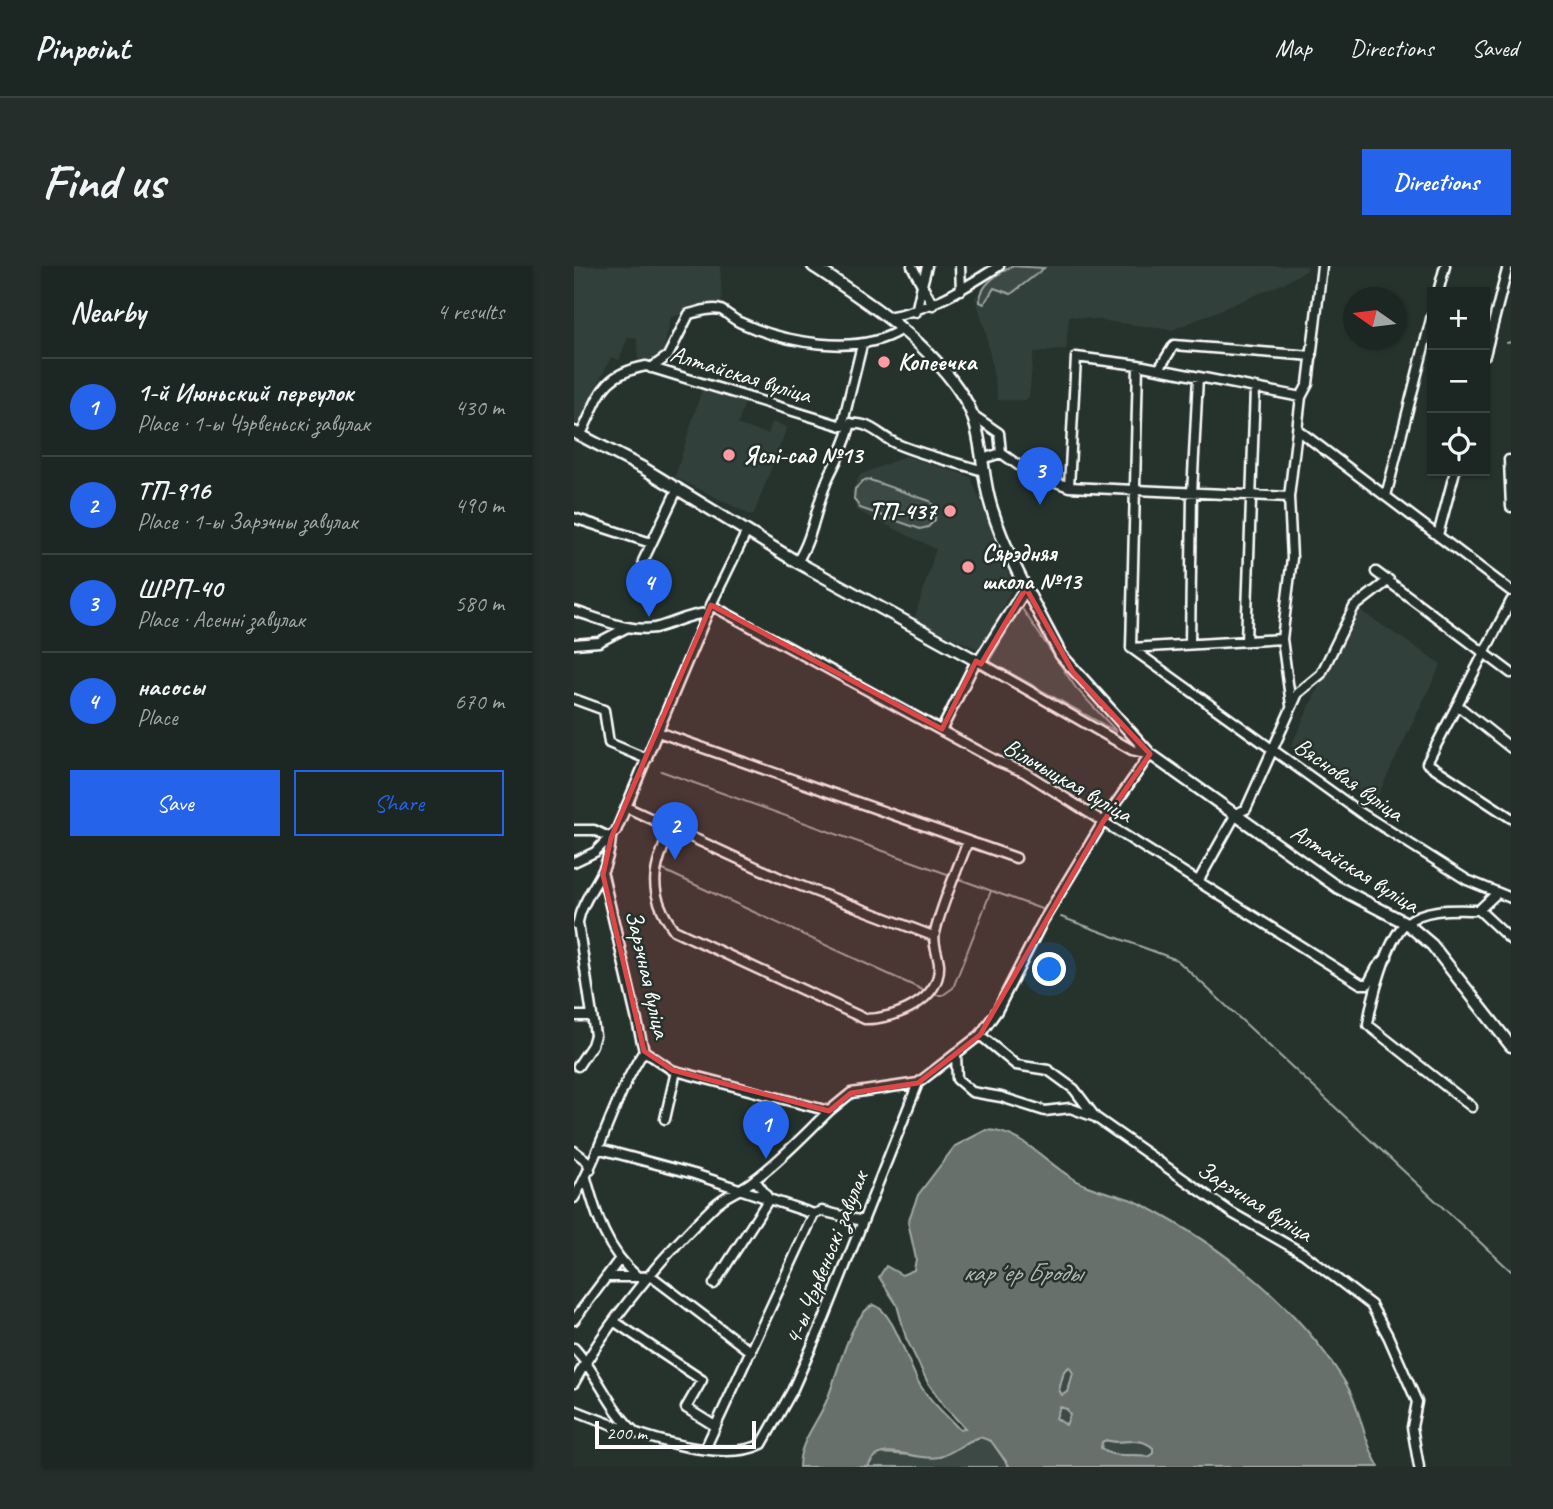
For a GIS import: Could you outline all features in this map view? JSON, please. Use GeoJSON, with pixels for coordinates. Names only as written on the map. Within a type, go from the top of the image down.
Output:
{"type":"FeatureCollection","features":[{"type":"Feature","properties":{"kind":"main road","name":"Алтайская вуліца"},"geometry":{"type":"LineString","coordinates":[[813,266],[887,317],[944,372],[973,415],[990,505],[1026,588],[1073,672],[1150,754],[1337,887],[1406,923],[1432,945],[1511,1046]]}},
{"type":"Feature","properties":{"kind":"main road","name":"Алтайская вуліца"},"geometry":{"type":"LineString","coordinates":[[577,434],[678,488],[797,562],[977,662]]}},
{"type":"Feature","properties":{"kind":"main road"},"geometry":{"type":"LineString","coordinates":[[977,662],[1026,588]]}},
{"type":"Feature","properties":{"kind":"street"},"geometry":{"type":"LineString","coordinates":[[912,266],[933,305]]}},
{"type":"Feature","properties":{"kind":"street"},"geometry":{"type":"LineString","coordinates":[[916,312],[927,266]]}},
{"type":"Feature","properties":{"kind":"street"},"geometry":{"type":"LineString","coordinates":[[960,266],[961,290]]}},
{"type":"Feature","properties":{"kind":"street"},"geometry":{"type":"LineString","coordinates":[[979,266],[997,267]]}},
{"type":"Feature","properties":{"kind":"street"},"geometry":{"type":"LineString","coordinates":[[1291,705],[1282,639],[1292,558],[1289,497],[1301,397],[1308,384],[1312,356],[1322,266]]}},
{"type":"Feature","properties":{"kind":"street"},"geometry":{"type":"LineString","coordinates":[[1439,287],[1445,266]]}},
{"type":"Feature","properties":{"kind":"street"},"geometry":{"type":"LineString","coordinates":[[1486,350],[1508,266]]}},
{"type":"Feature","properties":{"kind":"street"},"geometry":{"type":"LineString","coordinates":[[887,317],[916,312],[933,305],[997,267]]}},
{"type":"Feature","properties":{"kind":"street"},"geometry":{"type":"LineString","coordinates":[[651,368],[668,356],[689,314],[710,310],[722,311],[739,322],[800,341],[862,345],[890,337],[900,330]]}},
{"type":"Feature","properties":{"kind":"street"},"geometry":{"type":"LineString","coordinates":[[1386,496],[1427,335]]}},
{"type":"Feature","properties":{"kind":"street"},"geometry":{"type":"LineString","coordinates":[[842,426],[862,345]]}},
{"type":"Feature","properties":{"kind":"street"},"geometry":{"type":"LineString","coordinates":[[1159,369],[1174,345],[1312,356]]}},
{"type":"Feature","properties":{"kind":"street"},"geometry":{"type":"LineString","coordinates":[[1069,487],[1076,357],[1138,365],[1301,397]]}},
{"type":"Feature","properties":{"kind":"street"},"geometry":{"type":"LineString","coordinates":[[1138,365],[1131,648],[1282,639]]}},
{"type":"Feature","properties":{"kind":"street","name":"Алтайская вуліца"},"geometry":{"type":"LineString","coordinates":[[577,434],[607,382],[624,370],[651,368],[842,426]]}},
{"type":"Feature","properties":{"kind":"street"},"geometry":{"type":"LineString","coordinates":[[1190,645],[1192,494],[1198,377]]}},
{"type":"Feature","properties":{"kind":"street"},"geometry":{"type":"LineString","coordinates":[[1246,641],[1255,389]]}},
{"type":"Feature","properties":{"kind":"street"},"geometry":{"type":"LineString","coordinates":[[973,415],[999,433],[1002,453],[1025,470],[1069,487],[1289,497]]}},
{"type":"Feature","properties":{"kind":"street"},"geometry":{"type":"LineString","coordinates":[[842,426],[852,423],[879,430],[896,444],[983,471]]}},
{"type":"Feature","properties":{"kind":"street"},"geometry":{"type":"LineString","coordinates":[[797,562],[810,543],[827,472],[842,454],[852,423]]}},
{"type":"Feature","properties":{"kind":"street"},"geometry":{"type":"LineString","coordinates":[[1298,430],[1511,591]]}},
{"type":"Feature","properties":{"kind":"street"},"geometry":{"type":"LineString","coordinates":[[982,459],[1002,453]]}},
{"type":"Feature","properties":{"kind":"street"},"geometry":{"type":"LineString","coordinates":[[1509,460],[1511,507]]}},
{"type":"Feature","properties":{"kind":"street"},"geometry":{"type":"LineString","coordinates":[[1438,536],[1454,476]]}},
{"type":"Feature","properties":{"kind":"street"},"geometry":{"type":"LineString","coordinates":[[643,561],[678,488]]}},
{"type":"Feature","properties":{"kind":"street"},"geometry":{"type":"LineString","coordinates":[[574,518],[651,543]]}},
{"type":"Feature","properties":{"kind":"street"},"geometry":{"type":"LineString","coordinates":[[574,862],[595,852],[611,838],[628,808],[709,609],[747,531]]}},
{"type":"Feature","properties":{"kind":"street"},"geometry":{"type":"LineString","coordinates":[[1376,572],[1511,673]]}},
{"type":"Feature","properties":{"kind":"street"},"geometry":{"type":"LineString","coordinates":[[1199,880],[1236,814],[1247,809],[1298,693],[1321,674],[1354,607],[1389,580]]}},
{"type":"Feature","properties":{"kind":"street"},"geometry":{"type":"LineString","coordinates":[[1511,601],[1427,763],[1511,818]]}},
{"type":"Feature","properties":{"kind":"street"},"geometry":{"type":"LineString","coordinates":[[574,611],[626,628],[657,627],[709,609]]}},
{"type":"Feature","properties":{"kind":"street","name":"Вільчыцкая вуліца"},"geometry":{"type":"LineString","coordinates":[[709,609],[942,729],[997,761],[1024,772],[1361,984],[1368,984],[1377,967],[1387,957]]}},
{"type":"Feature","properties":{"kind":"street"},"geometry":{"type":"LineString","coordinates":[[574,644],[599,642],[626,628]]}},
{"type":"Feature","properties":{"kind":"street","name":"Вясновая вуліца"},"geometry":{"type":"LineString","coordinates":[[1131,648],[1361,813],[1467,880],[1511,898]]}},
{"type":"Feature","properties":{"kind":"street"},"geometry":{"type":"LineString","coordinates":[[942,729],[977,662]]}},
{"type":"Feature","properties":{"kind":"street","name":"Алтайская вуліца"},"geometry":{"type":"LineString","coordinates":[[977,662],[1132,750],[1150,754]]}},
{"type":"Feature","properties":{"kind":"street"},"geometry":{"type":"LineString","coordinates":[[574,699],[604,710],[609,743],[648,759]]}},
{"type":"Feature","properties":{"kind":"street"},"geometry":{"type":"LineString","coordinates":[[1457,705],[1511,748]]}},
{"type":"Feature","properties":{"kind":"street"},"geometry":{"type":"LineString","coordinates":[[658,732],[1016,858]]}},
{"type":"Feature","properties":{"kind":"street"},"geometry":{"type":"LineString","coordinates":[[574,1383],[586,1361],[651,1276],[714,1205],[728,1194],[743,1189],[776,1164],[851,1093],[918,1083],[980,1035],[997,1011],[1043,921],[1103,822],[1150,754]]}},
{"type":"Feature","properties":{"kind":"street"},"geometry":{"type":"LineString","coordinates":[[628,808],[780,878],[933,936]]}},
{"type":"Feature","properties":{"kind":"street"},"geometry":{"type":"LineString","coordinates":[[574,830],[594,830],[611,838]]}},
{"type":"Feature","properties":{"kind":"street"},"geometry":{"type":"LineString","coordinates":[[671,830],[653,878],[664,917],[674,930],[865,1019],[888,1017],[912,1007],[928,993],[938,978],[933,936],[968,841]]}},
{"type":"Feature","properties":{"kind":"street"},"geometry":{"type":"LineString","coordinates":[[578,1066],[595,1038],[576,925],[581,911],[603,875],[611,838]]}},
{"type":"Feature","properties":{"kind":"street","name":"Зарэчная вуліца"},"geometry":{"type":"LineString","coordinates":[[603,875],[644,1051],[676,1071],[829,1111]]}},
{"type":"Feature","properties":{"kind":"street"},"geometry":{"type":"LineString","coordinates":[[1479,910],[1496,894]]}},
{"type":"Feature","properties":{"kind":"street"},"geometry":{"type":"LineString","coordinates":[[1472,1107],[1367,1025],[1387,957],[1406,923],[1438,910],[1479,910],[1511,940]]}},
{"type":"Feature","properties":{"kind":"street"},"geometry":{"type":"LineString","coordinates":[[574,1016],[590,1016]]}},
{"type":"Feature","properties":{"kind":"street","name":"Зарэчная вуліца"},"geometry":{"type":"LineString","coordinates":[[980,1035],[1016,1065],[1048,1070],[1074,1089],[1095,1117],[1232,1213],[1304,1254],[1371,1305],[1417,1402],[1412,1427],[1419,1467]]}},
{"type":"Feature","properties":{"kind":"street"},"geometry":{"type":"LineString","coordinates":[[574,1198],[600,1149],[634,1066],[644,1051]]}},
{"type":"Feature","properties":{"kind":"street"},"geometry":{"type":"LineString","coordinates":[[956,1054],[957,1079],[972,1092],[1001,1097],[1045,1111],[1070,1108],[1095,1117]]}},
{"type":"Feature","properties":{"kind":"street"},"geometry":{"type":"LineString","coordinates":[[665,1119],[676,1071]]}},
{"type":"Feature","properties":{"kind":"street","name":"4-ы Чэрвеньскі завулак"},"geometry":{"type":"LineString","coordinates":[[705,1448],[738,1452],[762,1444],[792,1391],[849,1259],[918,1083]]}},
{"type":"Feature","properties":{"kind":"street"},"geometry":{"type":"LineString","coordinates":[[600,1149],[743,1189],[814,1214],[822,1211],[862,1221]]}},
{"type":"Feature","properties":{"kind":"street"},"geometry":{"type":"LineString","coordinates":[[574,1151],[587,1161],[597,1220],[619,1260],[638,1277]]}},
{"type":"Feature","properties":{"kind":"street"},"geometry":{"type":"LineString","coordinates":[[755,1180],[769,1199]]}},
{"type":"Feature","properties":{"kind":"street"},"geometry":{"type":"LineString","coordinates":[[714,1284],[769,1199]]}},
{"type":"Feature","properties":{"kind":"street"},"geometry":{"type":"LineString","coordinates":[[574,1410],[652,1442],[705,1448],[814,1214]]}},
{"type":"Feature","properties":{"kind":"street"},"geometry":{"type":"LineString","coordinates":[[574,1320],[619,1260]]}},
{"type":"Feature","properties":{"kind":"street"},"geometry":{"type":"LineString","coordinates":[[606,1277],[651,1276],[751,1352]]}},
{"type":"Feature","properties":{"kind":"street"},"geometry":{"type":"LineString","coordinates":[[615,1322],[702,1380],[686,1408],[716,1426]]}},
{"type":"Feature","properties":{"kind":"street"},"geometry":{"type":"LineString","coordinates":[[574,1348],[586,1361],[621,1419],[641,1437]]}},
{"type":"Feature","properties":{"kind":"highlighted area"},"geometry":{"type":"Polygon","coordinates":[[[1026,588],[1073,672],[1150,754],[1103,822],[980,1035],[918,1083],[851,1093],[829,1111],[672,1070],[644,1051],[603,875],[611,838],[711,605],[942,729],[976,661],[981,664],[1026,588]]]}},
{"type":"Feature","properties":{"kind":"shaded area"},"geometry":{"type":"Polygon","coordinates":[[[574,266],[720,266],[722,305],[671,317],[661,361],[638,359],[637,338],[628,337],[619,360],[611,357],[578,425],[574,423],[574,266]]]}},
{"type":"Feature","properties":{"kind":"shaded area"},"geometry":{"type":"Polygon","coordinates":[[[1012,266],[1044,268],[1011,294],[994,288],[984,304],[980,302],[986,285],[1012,266]]]}},
{"type":"Feature","properties":{"kind":"shaded area"},"geometry":{"type":"Polygon","coordinates":[[[1014,266],[1308,266],[1307,270],[1284,283],[1172,330],[1069,316],[1066,349],[1035,352],[1033,356],[1029,397],[1025,400],[998,400],[986,332],[975,297],[1009,274],[1014,266]]]}},
{"type":"Feature","properties":{"kind":"shaded area","name":"Яслі-сад №13"},"geometry":{"type":"Polygon","coordinates":[[[702,389],[745,401],[738,425],[768,434],[772,422],[787,427],[753,516],[675,477],[702,389]]]}},
{"type":"Feature","properties":{"kind":"shaded area","name":"Сярэдняя школа №13"},"geometry":{"type":"Polygon","coordinates":[[[906,456],[971,477],[1013,586],[982,651],[914,620],[936,549],[856,510],[852,491],[860,475],[906,456]]]}},
{"type":"Feature","properties":{"kind":"shaded area"},"geometry":{"type":"Polygon","coordinates":[[[870,480],[930,501],[936,510],[935,520],[928,527],[920,529],[860,508],[854,499],[855,489],[863,481],[870,480]]]}},
{"type":"Feature","properties":{"kind":"shaded area"},"geometry":{"type":"Polygon","coordinates":[[[1021,607],[1076,688],[1117,732],[989,661],[1021,607]]]}},
{"type":"Feature","properties":{"kind":"shaded area"},"geometry":{"type":"Polygon","coordinates":[[[1356,608],[1441,664],[1375,801],[1291,746],[1356,608]]]}},
{"type":"Feature","properties":{"kind":"shaded area"},"geometry":{"type":"Polygon","coordinates":[[[1071,1367],[1074,1371],[1068,1392],[1062,1395],[1059,1390],[1064,1371],[1071,1367]]]}},
{"type":"Feature","properties":{"kind":"shaded area"},"geometry":{"type":"Polygon","coordinates":[[[1060,1408],[1066,1408],[1071,1416],[1069,1422],[1060,1424],[1055,1419],[1055,1413],[1060,1408]]]}},
{"type":"Feature","properties":{"kind":"shaded area"},"geometry":{"type":"Polygon","coordinates":[[[980,1437],[991,1440],[1009,1467],[868,1467],[873,1458],[881,1453],[940,1457],[980,1437]]]}},
{"type":"Feature","properties":{"kind":"shaded area"},"geometry":{"type":"Polygon","coordinates":[[[1102,1442],[1142,1442],[1153,1448],[1153,1454],[1149,1457],[1111,1454],[1101,1448],[1102,1442]]]}},
{"type":"Feature","properties":{"kind":"water","name":"карʼер Броды"},"geometry":{"type":"Polygon","coordinates":[[[986,1130],[1013,1136],[1081,1183],[1141,1204],[1200,1238],[1228,1258],[1279,1301],[1324,1351],[1349,1389],[1379,1467],[1010,1467],[991,1441],[980,1437],[939,1457],[890,1452],[874,1458],[868,1467],[799,1467],[802,1450],[826,1402],[850,1335],[857,1322],[873,1305],[888,1317],[926,1394],[959,1429],[965,1428],[945,1407],[928,1383],[906,1338],[897,1305],[879,1277],[886,1266],[902,1275],[914,1270],[916,1259],[908,1222],[918,1195],[955,1146],[986,1130]],[[1069,1367],[1064,1371],[1059,1390],[1062,1395],[1068,1392],[1073,1373],[1069,1367]],[[1060,1407],[1056,1418],[1066,1425],[1070,1415],[1067,1409],[1060,1407]],[[1102,1442],[1101,1448],[1111,1454],[1149,1457],[1153,1454],[1153,1448],[1142,1442],[1102,1442]]]}},
{"type":"Feature","properties":{"kind":"waterway"},"geometry":{"type":"LineString","coordinates":[[1507,343],[1511,342]]}},
{"type":"Feature","properties":{"kind":"waterway"},"geometry":{"type":"LineString","coordinates":[[661,771],[950,875]]}},
{"type":"Feature","properties":{"kind":"waterway"},"geometry":{"type":"LineString","coordinates":[[661,869],[925,991]]}},
{"type":"Feature","properties":{"kind":"waterway"},"geometry":{"type":"LineString","coordinates":[[959,879],[1044,910]]}},
{"type":"Feature","properties":{"kind":"waterway"},"geometry":{"type":"LineString","coordinates":[[934,995],[943,995],[953,988],[991,891]]}},
{"type":"Feature","properties":{"kind":"waterway"},"geometry":{"type":"LineString","coordinates":[[1061,917],[1177,960],[1511,1271]]}},
{"type":"Feature","properties":{"kind":"place","name":"Копеечка"},"geometry":{"type":"Point","coordinates":[884,362]}},
{"type":"Feature","properties":{"kind":"place","name":"Яслі-сад №13"},"geometry":{"type":"Point","coordinates":[729,455]}},
{"type":"Feature","properties":{"kind":"place","name":"ШРП-40"},"geometry":{"type":"Point","coordinates":[1040,505]}},
{"type":"Feature","properties":{"kind":"place","name":"ТП-437"},"geometry":{"type":"Point","coordinates":[950,511]}},
{"type":"Feature","properties":{"kind":"place","name":"Сярэдняя школа №13"},"geometry":{"type":"Point","coordinates":[968,567]}},
{"type":"Feature","properties":{"kind":"place","name":"насосы"},"geometry":{"type":"Point","coordinates":[649,617]}},
{"type":"Feature","properties":{"kind":"place","name":"ТП-916"},"geometry":{"type":"Point","coordinates":[675,860]}},
{"type":"Feature","properties":{"kind":"place","name":"1-й Июньский переулок"},"geometry":{"type":"Point","coordinates":[766,1159]}}]}
